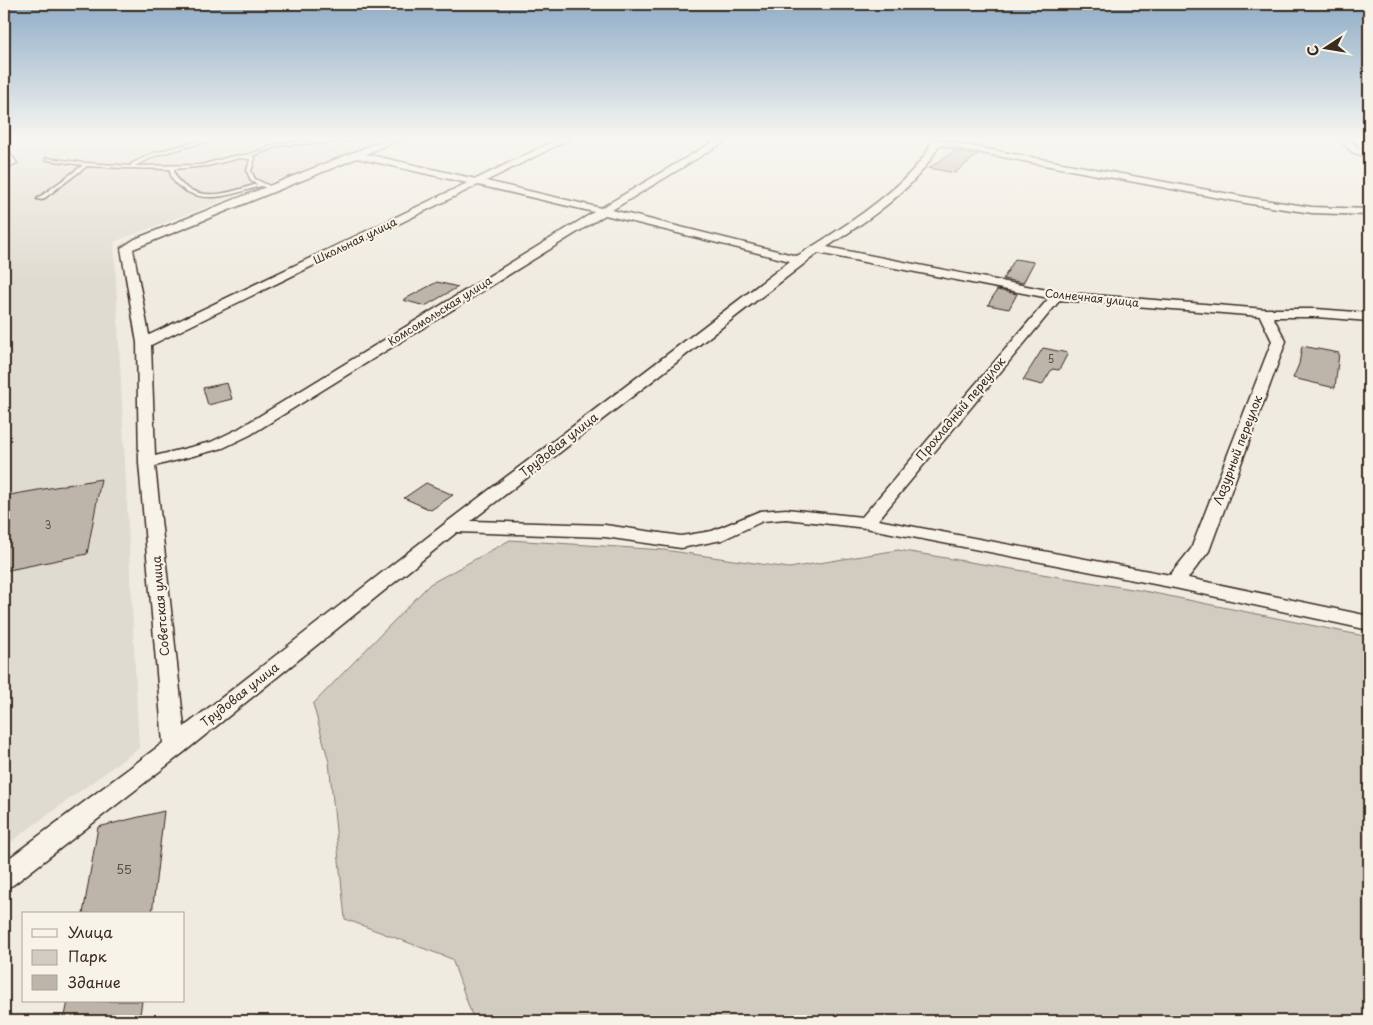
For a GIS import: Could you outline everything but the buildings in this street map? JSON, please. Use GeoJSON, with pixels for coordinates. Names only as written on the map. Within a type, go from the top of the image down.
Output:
{"type":"FeatureCollection","features":[{"type":"Feature","properties":{"kind":"street"},"geometry":{"type":"LineString","coordinates":[[272,189],[277,187]]}},
{"type":"Feature","properties":{"kind":"street","name":"Школьная улица"},"geometry":{"type":"LineString","coordinates":[[144,342],[469,187]]}},
{"type":"Feature","properties":{"kind":"street"},"geometry":{"type":"LineString","coordinates":[[500,187],[799,260]]}},
{"type":"Feature","properties":{"kind":"street","name":"Комсомольская улица"},"geometry":{"type":"LineString","coordinates":[[147,463],[217,446],[244,432],[644,187]]}},
{"type":"Feature","properties":{"kind":"street","name":"Трудовая улица"},"geometry":{"type":"LineString","coordinates":[[174,747],[453,526],[799,260],[817,249],[898,187]]}},
{"type":"Feature","properties":{"kind":"street"},"geometry":{"type":"LineString","coordinates":[[1177,187],[1312,210],[1369,212]]}},
{"type":"Feature","properties":{"kind":"street","name":"Советская улица"},"geometry":{"type":"LineString","coordinates":[[174,747],[147,463],[144,342],[127,248],[139,241],[272,189]]}},
{"type":"Feature","properties":{"kind":"street","name":"Солнечная улица"},"geometry":{"type":"LineString","coordinates":[[817,249],[1056,296],[1264,313],[1316,313],[1369,317]]}},
{"type":"Feature","properties":{"kind":"street","name":"Прохладный переулок"},"geometry":{"type":"LineString","coordinates":[[866,523],[1056,296]]}},
{"type":"Feature","properties":{"kind":"street","name":"Лазурный переулок"},"geometry":{"type":"LineString","coordinates":[[1175,582],[1200,550],[1279,341],[1264,313]]}},
{"type":"Feature","properties":{"kind":"street"},"geometry":{"type":"LineString","coordinates":[[453,526],[604,530],[681,542],[716,536],[755,518],[770,514],[786,514],[866,523],[1175,582],[1369,623]]}},
{"type":"Feature","properties":{"kind":"street"},"geometry":{"type":"LineString","coordinates":[[4,877],[174,747]]}},
{"type":"Feature","properties":{"kind":"lane"},"geometry":{"type":"LineString","coordinates":[[40,199],[57,187]]}},
{"type":"Feature","properties":{"kind":"lane"},"geometry":{"type":"LineString","coordinates":[[182,187],[207,196],[222,195],[252,187]]}},
{"type":"Feature","properties":{"kind":"lane"},"geometry":{"type":"LineString","coordinates":[[268,187],[272,189]]}},
{"type":"Feature","properties":{"kind":"shaded area"},"geometry":{"type":"Polygon","coordinates":[[[4,187],[258,187],[114,242],[139,748],[4,847],[4,187]]]}},
{"type":"Feature","properties":{"kind":"green space"},"geometry":{"type":"Polygon","coordinates":[[[510,540],[664,550],[789,568],[898,550],[1144,591],[1369,637],[1369,1021],[474,1021],[452,959],[345,919],[329,762],[313,704],[430,584],[510,540]]]}}]}
